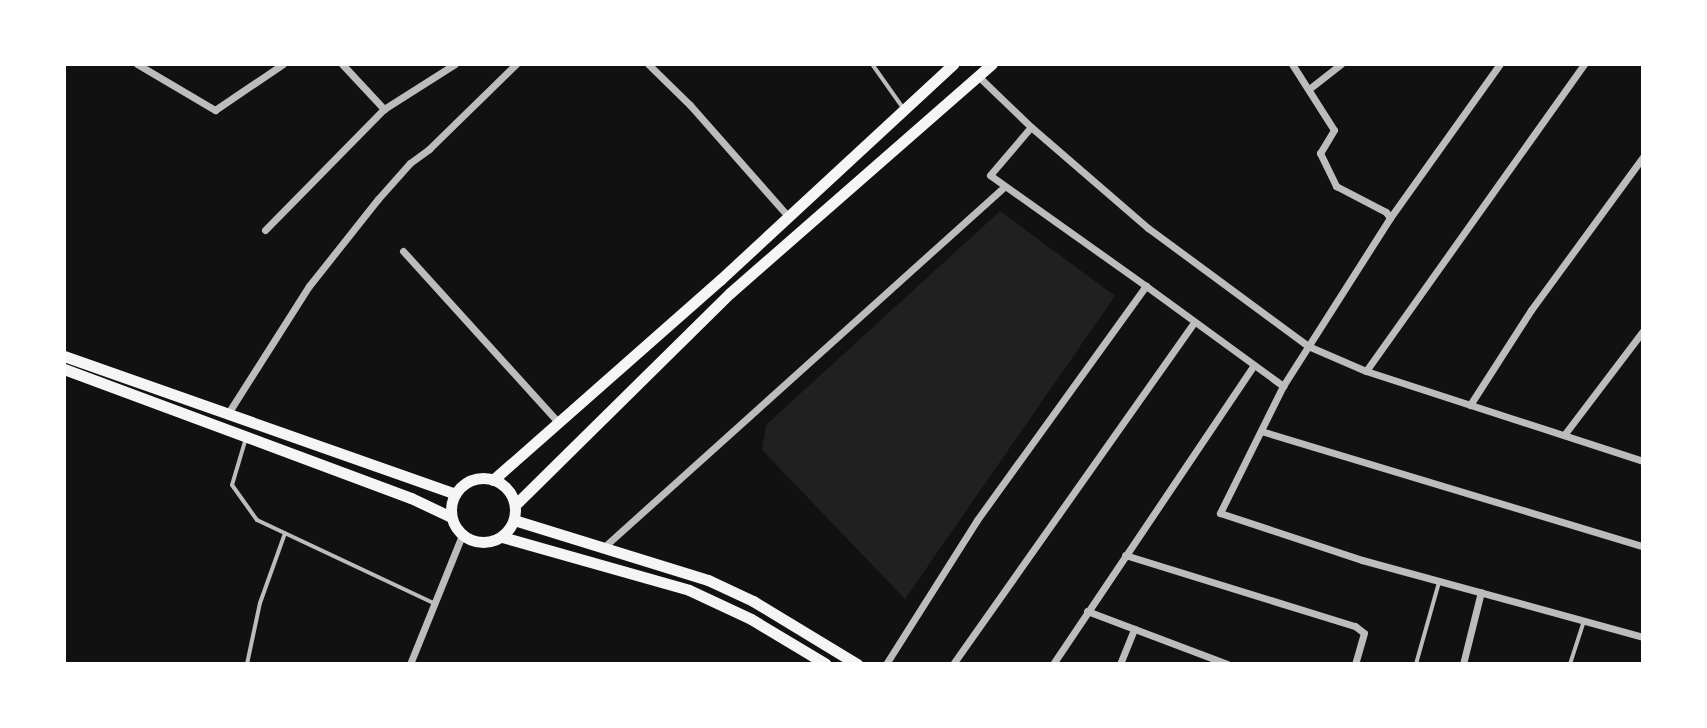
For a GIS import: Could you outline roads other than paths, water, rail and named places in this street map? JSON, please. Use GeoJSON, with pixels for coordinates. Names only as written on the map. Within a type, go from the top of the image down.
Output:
{"type":"FeatureCollection","features":[{"type":"Feature","properties":{"kind":"main road"},"geometry":{"type":"LineString","coordinates":[[493,480],[953,64]]}},
{"type":"Feature","properties":{"kind":"main road"},"geometry":{"type":"LineString","coordinates":[[515,505],[730,293],[992,64]]}},
{"type":"Feature","properties":{"kind":"main road"},"geometry":{"type":"LineString","coordinates":[[64,356],[455,494]]}},
{"type":"Feature","properties":{"kind":"main road"},"geometry":{"type":"LineString","coordinates":[[64,369],[411,498],[451,517],[462,535],[482,543],[502,537],[689,590],[751,619],[826,664]]}},
{"type":"Feature","properties":{"kind":"main road"},"geometry":{"type":"LineString","coordinates":[[451,517],[455,494],[472,480],[493,480],[507,489],[515,505],[514,520],[502,537]]}},
{"type":"Feature","properties":{"kind":"main road"},"geometry":{"type":"LineString","coordinates":[[514,520],[708,580],[753,601],[857,664]]}},
{"type":"Feature","properties":{"kind":"street"},"geometry":{"type":"LineString","coordinates":[[137,64],[215,110],[283,64]]}},
{"type":"Feature","properties":{"kind":"street"},"geometry":{"type":"LineString","coordinates":[[342,64],[384,109]]}},
{"type":"Feature","properties":{"kind":"street"},"geometry":{"type":"LineString","coordinates":[[265,230],[384,109],[455,64]]}},
{"type":"Feature","properties":{"kind":"street"},"geometry":{"type":"LineString","coordinates":[[227,415],[309,286],[378,199],[410,163],[429,149],[516,64]]}},
{"type":"Feature","properties":{"kind":"street"},"geometry":{"type":"LineString","coordinates":[[648,64],[690,105],[788,216]]}},
{"type":"Feature","properties":{"kind":"street"},"geometry":{"type":"LineString","coordinates":[[1292,64],[1334,130],[1320,153],[1336,186],[1386,212],[1390,218]]}},
{"type":"Feature","properties":{"kind":"street"},"geometry":{"type":"LineString","coordinates":[[1309,89],[1341,64]]}},
{"type":"Feature","properties":{"kind":"street"},"geometry":{"type":"LineString","coordinates":[[1500,64],[1390,218],[1283,386],[1220,513],[1439,581],[1643,637]]}},
{"type":"Feature","properties":{"kind":"street"},"geometry":{"type":"LineString","coordinates":[[1366,371],[1584,64]]}},
{"type":"Feature","properties":{"kind":"street"},"geometry":{"type":"LineString","coordinates":[[978,76],[1031,127],[1148,228],[1308,346],[1366,371],[1643,461]]}},
{"type":"Feature","properties":{"kind":"street"},"geometry":{"type":"LineString","coordinates":[[1031,127],[990,175],[1283,386]]}},
{"type":"Feature","properties":{"kind":"street"},"geometry":{"type":"LineString","coordinates":[[1470,405],[1531,310],[1643,157]]}},
{"type":"Feature","properties":{"kind":"street"},"geometry":{"type":"LineString","coordinates":[[604,547],[1004,187]]}},
{"type":"Feature","properties":{"kind":"street"},"geometry":{"type":"LineString","coordinates":[[403,251],[558,422]]}},
{"type":"Feature","properties":{"kind":"street"},"geometry":{"type":"LineString","coordinates":[[886,664],[977,520],[1146,286]]}},
{"type":"Feature","properties":{"kind":"street"},"geometry":{"type":"LineString","coordinates":[[953,664],[1194,322]]}},
{"type":"Feature","properties":{"kind":"street"},"geometry":{"type":"LineString","coordinates":[[1564,435],[1643,331]]}},
{"type":"Feature","properties":{"kind":"street"},"geometry":{"type":"LineString","coordinates":[[1053,664],[1254,365]]}},
{"type":"Feature","properties":{"kind":"street"},"geometry":{"type":"LineString","coordinates":[[1261,431],[1643,546]]}},
{"type":"Feature","properties":{"kind":"street"},"geometry":{"type":"LineString","coordinates":[[410,664],[462,535]]}},
{"type":"Feature","properties":{"kind":"street"},"geometry":{"type":"LineString","coordinates":[[1125,555],[1355,626],[1364,633],[1355,664]]}},
{"type":"Feature","properties":{"kind":"street"},"geometry":{"type":"LineString","coordinates":[[1463,664],[1481,592]]}},
{"type":"Feature","properties":{"kind":"street"},"geometry":{"type":"LineString","coordinates":[[1087,611],[1225,664]]}},
{"type":"Feature","properties":{"kind":"street"},"geometry":{"type":"LineString","coordinates":[[1120,664],[1134,629]]}},
{"type":"Feature","properties":{"kind":"lane"},"geometry":{"type":"LineString","coordinates":[[872,64],[904,109]]}},
{"type":"Feature","properties":{"kind":"lane"},"geometry":{"type":"LineString","coordinates":[[247,435],[232,485],[257,520],[435,603]]}},
{"type":"Feature","properties":{"kind":"lane"},"geometry":{"type":"LineString","coordinates":[[247,664],[260,603],[285,533]]}},
{"type":"Feature","properties":{"kind":"lane"},"geometry":{"type":"LineString","coordinates":[[1416,664],[1439,581]]}},
{"type":"Feature","properties":{"kind":"lane"},"geometry":{"type":"LineString","coordinates":[[1570,664],[1584,621]]}}]}
